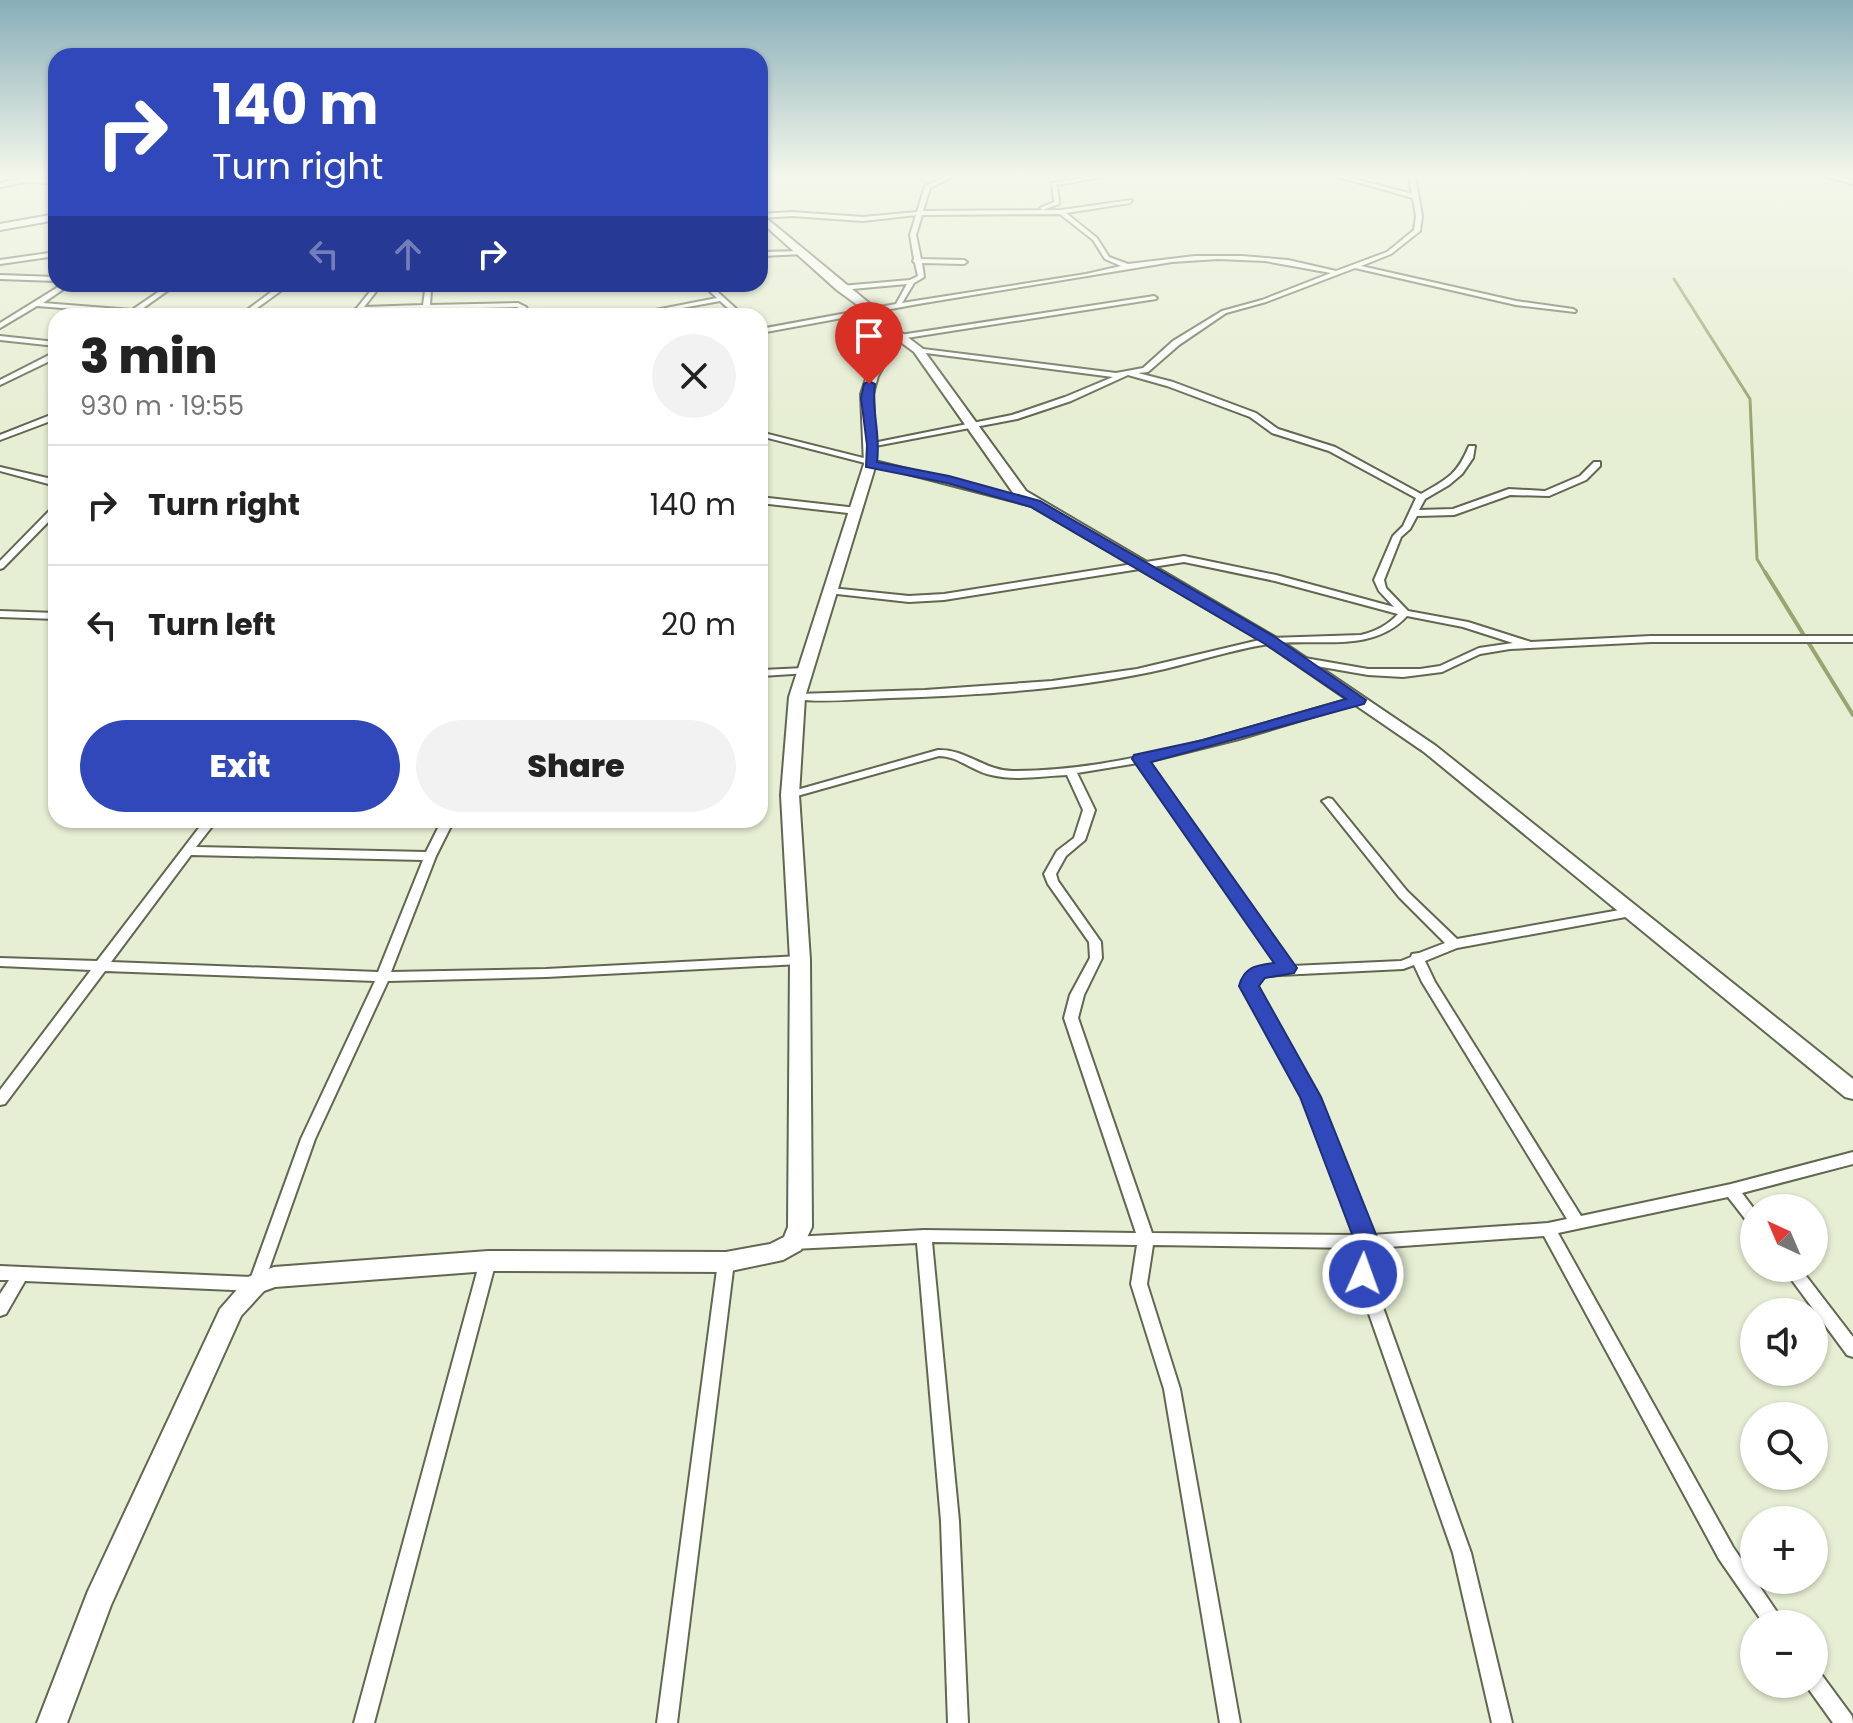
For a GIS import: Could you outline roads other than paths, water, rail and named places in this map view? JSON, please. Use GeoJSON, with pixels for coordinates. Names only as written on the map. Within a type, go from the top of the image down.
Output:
{"type":"FeatureCollection","features":[{"type":"Feature","properties":{"kind":"street"},"geometry":{"type":"LineString","coordinates":[[0,262],[37,256]]}},
{"type":"Feature","properties":{"kind":"street"},"geometry":{"type":"LineString","coordinates":[[806,256],[918,350],[1021,494],[1270,640],[1430,749],[1853,1091]]}},
{"type":"Feature","properties":{"kind":"street"},"geometry":{"type":"LineString","coordinates":[[841,288],[912,282],[921,277],[915,256]]}},
{"type":"Feature","properties":{"kind":"street"},"geometry":{"type":"LineString","coordinates":[[1106,256],[1129,267]]}},
{"type":"Feature","properties":{"kind":"street"},"geometry":{"type":"LineString","coordinates":[[872,454],[969,425],[1026,413],[1128,375],[1157,362],[1176,343],[1224,312],[1380,256]]}},
{"type":"Feature","properties":{"kind":"street"},"geometry":{"type":"LineString","coordinates":[[768,330],[876,316],[899,303],[1129,267],[1218,257],[1297,261],[1337,273]]}},
{"type":"Feature","properties":{"kind":"street"},"geometry":{"type":"LineString","coordinates":[[916,261],[964,262]]}},
{"type":"Feature","properties":{"kind":"street"},"geometry":{"type":"LineString","coordinates":[[1353,266],[1490,298],[1573,311]]}},
{"type":"Feature","properties":{"kind":"street"},"geometry":{"type":"LineString","coordinates":[[0,277],[48,279]]}},
{"type":"Feature","properties":{"kind":"street"},"geometry":{"type":"LineString","coordinates":[[899,303],[912,282]]}},
{"type":"Feature","properties":{"kind":"street"},"geometry":{"type":"LineString","coordinates":[[0,326],[55,292]]}},
{"type":"Feature","properties":{"kind":"street"},"geometry":{"type":"LineString","coordinates":[[139,308],[163,292]]}},
{"type":"Feature","properties":{"kind":"street"},"geometry":{"type":"LineString","coordinates":[[253,308],[276,292]]}},
{"type":"Feature","properties":{"kind":"street"},"geometry":{"type":"LineString","coordinates":[[360,308],[373,292]]}},
{"type":"Feature","properties":{"kind":"street"},"geometry":{"type":"LineString","coordinates":[[426,308],[428,292]]}},
{"type":"Feature","properties":{"kind":"street"},"geometry":{"type":"LineString","coordinates":[[714,292],[732,308]]}},
{"type":"Feature","properties":{"kind":"street"},"geometry":{"type":"LineString","coordinates":[[900,337],[1154,298]]}},
{"type":"Feature","properties":{"kind":"street"},"geometry":{"type":"LineString","coordinates":[[672,308],[722,299]]}},
{"type":"Feature","properties":{"kind":"street"},"geometry":{"type":"LineString","coordinates":[[35,304],[73,308]]}},
{"type":"Feature","properties":{"kind":"street"},"geometry":{"type":"LineString","coordinates":[[491,308],[518,305],[524,308]]}},
{"type":"Feature","properties":{"kind":"street"},"geometry":{"type":"LineString","coordinates":[[793,1243],[800,1227],[800,960],[790,795],[797,697],[857,511],[872,454],[867,398],[869,384],[888,350],[876,316]]}},
{"type":"Feature","properties":{"kind":"street"},"geometry":{"type":"LineString","coordinates":[[0,338],[48,343]]}},
{"type":"Feature","properties":{"kind":"street"},"geometry":{"type":"LineString","coordinates":[[918,350],[1128,375],[1170,384],[1253,415],[1275,431],[1341,453],[1421,497]]}},
{"type":"Feature","properties":{"kind":"street"},"geometry":{"type":"LineString","coordinates":[[0,383],[48,359]]}},
{"type":"Feature","properties":{"kind":"street"},"geometry":{"type":"LineString","coordinates":[[0,438],[48,421]]}},
{"type":"Feature","properties":{"kind":"street"},"geometry":{"type":"LineString","coordinates":[[768,435],[872,454],[949,480],[1036,504]]}},
{"type":"Feature","properties":{"kind":"street"},"geometry":{"type":"LineString","coordinates":[[1405,613],[1382,589],[1379,580],[1397,536],[1416,513],[1421,497],[1459,475],[1469,462],[1472,448]]}},
{"type":"Feature","properties":{"kind":"street"},"geometry":{"type":"LineString","coordinates":[[1416,513],[1454,512],[1509,492],[1546,494],[1583,478],[1597,464]]}},
{"type":"Feature","properties":{"kind":"street"},"geometry":{"type":"LineString","coordinates":[[0,469],[48,481]]}},
{"type":"Feature","properties":{"kind":"street"},"geometry":{"type":"LineString","coordinates":[[768,501],[857,511]]}},
{"type":"Feature","properties":{"kind":"street"},"geometry":{"type":"LineString","coordinates":[[2,561],[48,517]]}},
{"type":"Feature","properties":{"kind":"street"},"geometry":{"type":"LineString","coordinates":[[831,591],[909,599],[944,597],[1184,559],[1276,578],[1405,613],[1465,624],[1530,645]]}},
{"type":"Feature","properties":{"kind":"street"},"geometry":{"type":"LineString","coordinates":[[797,697],[925,695],[1018,689],[1139,672],[1270,640],[1343,640],[1380,633],[1399,622],[1405,613]]}},
{"type":"Feature","properties":{"kind":"street"},"geometry":{"type":"LineString","coordinates":[[0,614],[48,616]]}},
{"type":"Feature","properties":{"kind":"street"},"geometry":{"type":"LineString","coordinates":[[1299,660],[1364,672],[1414,673],[1441,669],[1488,648],[1612,639],[1853,639]]}},
{"type":"Feature","properties":{"kind":"street"},"geometry":{"type":"LineString","coordinates":[[768,673],[804,671]]}},
{"type":"Feature","properties":{"kind":"street"},"geometry":{"type":"LineString","coordinates":[[790,795],[938,753],[950,752],[1001,774],[1070,770],[1140,759],[1207,744],[1358,700]]}},
{"type":"Feature","properties":{"kind":"street"},"geometry":{"type":"LineString","coordinates":[[1140,759],[1287,968]]}},
{"type":"Feature","properties":{"kind":"street"},"geometry":{"type":"LineString","coordinates":[[1070,770],[1089,810],[1079,840],[1061,854],[1050,874],[1095,942],[1096,958],[1077,995],[1071,1018],[1146,1239],[1139,1284],[1172,1389],[1230,1723]]}},
{"type":"Feature","properties":{"kind":"street"},"geometry":{"type":"LineString","coordinates":[[1328,801],[1403,894],[1454,944]]}},
{"type":"Feature","properties":{"kind":"street"},"geometry":{"type":"LineString","coordinates":[[0,1100],[104,966],[205,828]]}},
{"type":"Feature","properties":{"kind":"street"},"geometry":{"type":"LineString","coordinates":[[52,1723],[98,1601],[232,1309],[256,1284],[308,1139],[383,977],[444,828]]}},
{"type":"Feature","properties":{"kind":"street"},"geometry":{"type":"LineString","coordinates":[[186,851],[430,856]]}},
{"type":"Feature","properties":{"kind":"street"},"geometry":{"type":"LineString","coordinates":[[1502,1723],[1462,1553],[1363,1274],[1367,1242],[1311,1097],[1249,986],[1251,977],[1260,972],[1287,968],[1403,965],[1454,944],[1631,912]]}},
{"type":"Feature","properties":{"kind":"street"},"geometry":{"type":"LineString","coordinates":[[1417,957],[1429,982],[1576,1221]]}},
{"type":"Feature","properties":{"kind":"street"},"geometry":{"type":"LineString","coordinates":[[0,962],[383,977],[546,973],[800,960]]}},
{"type":"Feature","properties":{"kind":"street"},"geometry":{"type":"LineString","coordinates":[[0,1273],[256,1284],[282,1276],[488,1261],[726,1262],[775,1253],[793,1243],[924,1236],[1367,1242],[1548,1229],[1731,1190],[1853,1158]]}},
{"type":"Feature","properties":{"kind":"street"},"geometry":{"type":"LineString","coordinates":[[1731,1190],[1740,1202]]}},
{"type":"Feature","properties":{"kind":"street"},"geometry":{"type":"LineString","coordinates":[[1548,1229],[1726,1553],[1765,1610]]}},
{"type":"Feature","properties":{"kind":"street"},"geometry":{"type":"LineString","coordinates":[[924,1236],[950,1521],[958,1723]]}},
{"type":"Feature","properties":{"kind":"street"},"geometry":{"type":"LineString","coordinates":[[364,1723],[488,1261]]}},
{"type":"Feature","properties":{"kind":"street"},"geometry":{"type":"LineString","coordinates":[[667,1723],[726,1262]]}},
{"type":"Feature","properties":{"kind":"street"},"geometry":{"type":"LineString","coordinates":[[0,1309],[21,1273]]}},
{"type":"Feature","properties":{"kind":"street"},"geometry":{"type":"LineString","coordinates":[[1802,1282],[1853,1350]]}},
{"type":"Feature","properties":{"kind":"street"},"geometry":{"type":"LineString","coordinates":[[1827,1698],[1845,1723]]}},
{"type":"Feature","properties":{"kind":"waterway"},"geometry":{"type":"LineString","coordinates":[[1674,279],[1750,399],[1757,559],[1766,574]]}},
{"type":"Feature","properties":{"kind":"waterway"},"geometry":{"type":"LineString","coordinates":[[1765,572],[1853,715]]}}]}
